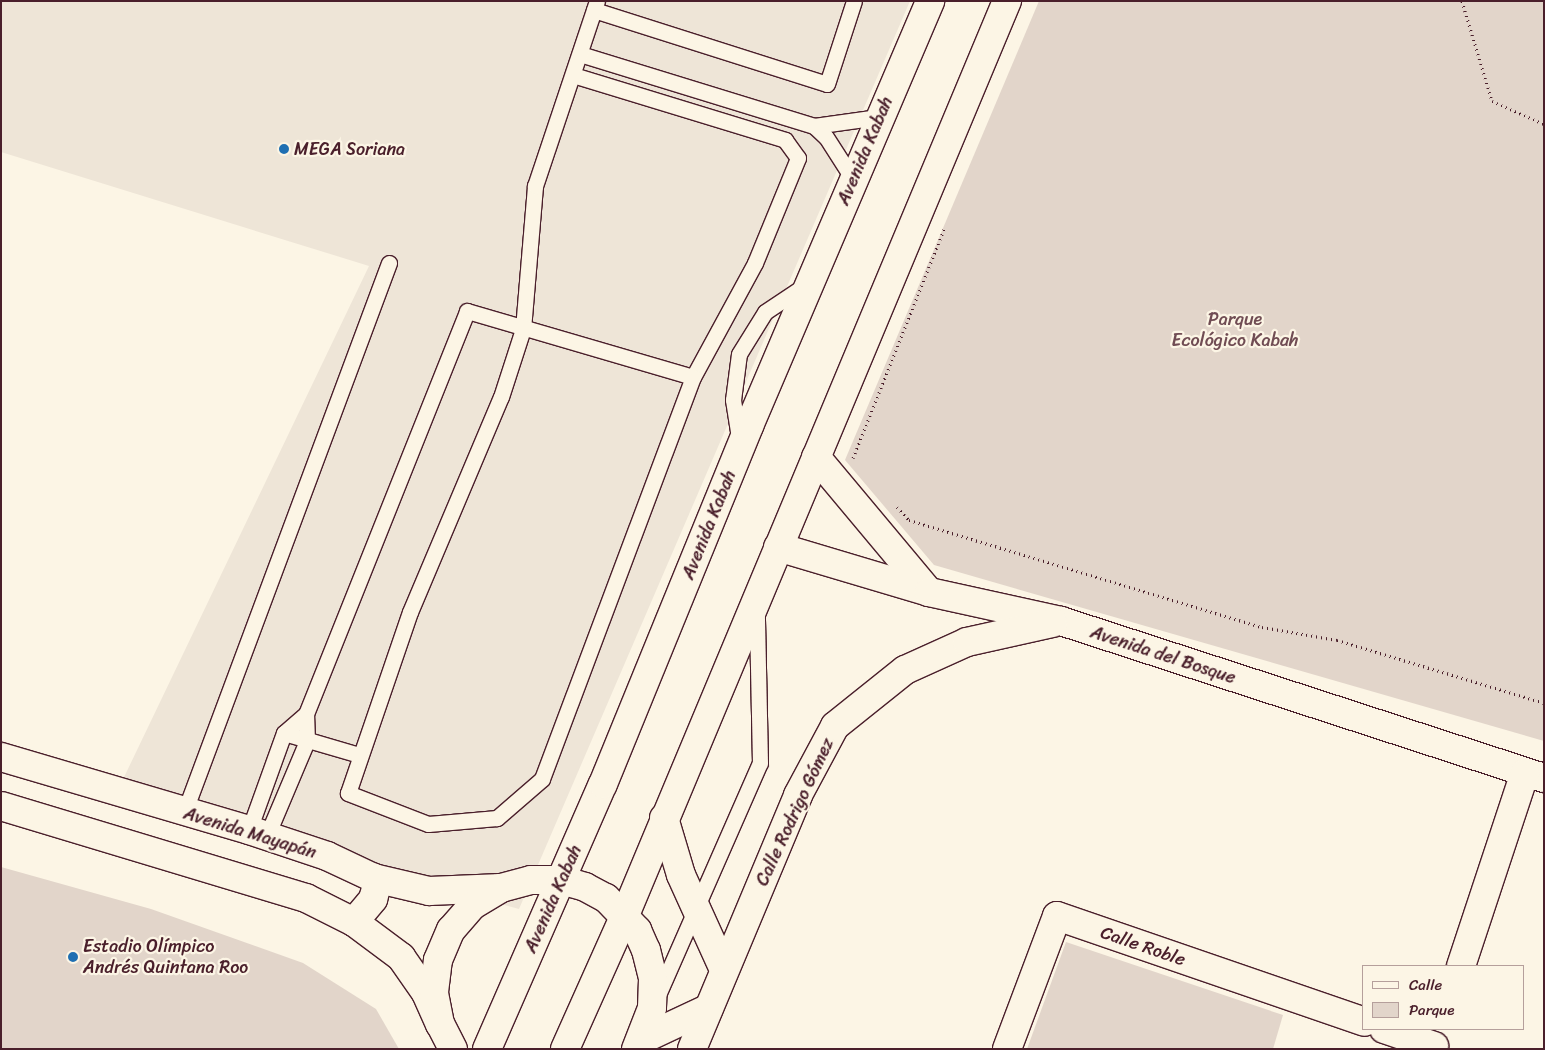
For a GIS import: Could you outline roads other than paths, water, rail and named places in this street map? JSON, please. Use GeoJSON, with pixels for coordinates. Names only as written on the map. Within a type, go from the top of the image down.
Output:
{"type":"FeatureCollection","features":[{"type":"Feature","properties":{"kind":"street","name":"Avenida Kabah"},"geometry":{"type":"LineString","coordinates":[[487,1049],[561,880],[878,117],[930,1]]}},
{"type":"Feature","properties":{"kind":"street"},"geometry":{"type":"LineString","coordinates":[[565,1049],[625,915],[1007,1]]}},
{"type":"Feature","properties":{"kind":"street"},"geometry":{"type":"LineString","coordinates":[[816,457],[929,592]]}},
{"type":"Feature","properties":{"kind":"street","name":"Avenida del Bosque"},"geometry":{"type":"LineString","coordinates":[[778,547],[929,592],[1061,621],[1534,775]]}},
{"type":"Feature","properties":{"kind":"street","name":"Calle Rodrigo Gómez"},"geometry":{"type":"LineString","coordinates":[[692,1049],[798,795],[835,726],[905,670],[967,642],[1061,621]]}},
{"type":"Feature","properties":{"kind":"street","name":"Avenida Mayapán"},"geometry":{"type":"LineString","coordinates":[[1,757],[327,856],[374,878],[429,891],[501,888]]}},
{"type":"Feature","properties":{"kind":"street"},"geometry":{"type":"LineString","coordinates":[[1461,965],[1534,775]]}},
{"type":"Feature","properties":{"kind":"street"},"geometry":{"type":"LineString","coordinates":[[1,806],[306,898],[354,922],[401,957],[426,993],[452,1049]]}},
{"type":"Feature","properties":{"kind":"street"},"geometry":{"type":"LineString","coordinates":[[664,818],[681,874],[724,970]]}},
{"type":"Feature","properties":{"kind":"street"},"geometry":{"type":"LineString","coordinates":[[354,922],[373,899],[377,885],[374,878]]}},
{"type":"Feature","properties":{"kind":"street"},"geometry":{"type":"LineString","coordinates":[[440,1024],[434,992],[438,960],[448,937],[473,905],[501,888],[531,880],[561,880],[585,887],[606,898],[625,915],[646,950],[654,979],[652,1008],[639,1044]]}},
{"type":"Feature","properties":{"kind":"street","name":"Calle Roble"},"geometry":{"type":"LineString","coordinates":[[1007,1049],[1057,916],[1362,1021]]}},
{"type":"Feature","properties":{"kind":"street"},"geometry":{"type":"LineString","coordinates":[[639,1044],[709,1008]]}},
{"type":"Feature","properties":{"kind":"street"},"geometry":{"type":"LineString","coordinates":[[1388,1030],[1436,1041]]}},
{"type":"Feature","properties":{"kind":"lane"},"geometry":{"type":"LineString","coordinates":[[573,75],[786,140],[798,158],[755,263],[693,377],[542,779],[496,818],[428,824],[348,793],[359,755],[410,612],[502,397],[523,329],[535,186],[596,6],[827,84],[854,1]]}},
{"type":"Feature","properties":{"kind":"lane"},"geometry":{"type":"LineString","coordinates":[[580,54],[814,126],[826,136],[853,179]]}},
{"type":"Feature","properties":{"kind":"lane"},"geometry":{"type":"LineString","coordinates":[[814,126],[878,117]]}},
{"type":"Feature","properties":{"kind":"lane"},"geometry":{"type":"LineString","coordinates":[[184,812],[389,262]]}},
{"type":"Feature","properties":{"kind":"lane"},"geometry":{"type":"LineString","coordinates":[[740,447],[732,400],[740,354],[766,312],[811,282]]}},
{"type":"Feature","properties":{"kind":"lane"},"geometry":{"type":"LineString","coordinates":[[257,834],[308,741],[306,714],[467,311],[523,329],[693,377]]}},
{"type":"Feature","properties":{"kind":"lane"},"geometry":{"type":"LineString","coordinates":[[652,1008],[697,912],[760,763],[757,598]]}},
{"type":"Feature","properties":{"kind":"lane"},"geometry":{"type":"LineString","coordinates":[[257,834],[284,733],[306,714]]}},
{"type":"Feature","properties":{"kind":"lane"},"geometry":{"type":"LineString","coordinates":[[284,733],[359,755]]}},
{"type":"Feature","properties":{"kind":"place","name":"MEGA Soriana"},"geometry":{"type":"Point","coordinates":[284,149]}},
{"type":"Feature","properties":{"kind":"place","name":"Estadio Olímpico Andrés Quintana Roo"},"geometry":{"type":"Point","coordinates":[73,957]}},
{"type":"Feature","properties":{"kind":"park label","name":"Parque Ecológico Kabah"},"geometry":{"type":"Point","coordinates":[1235,330]}}]}
